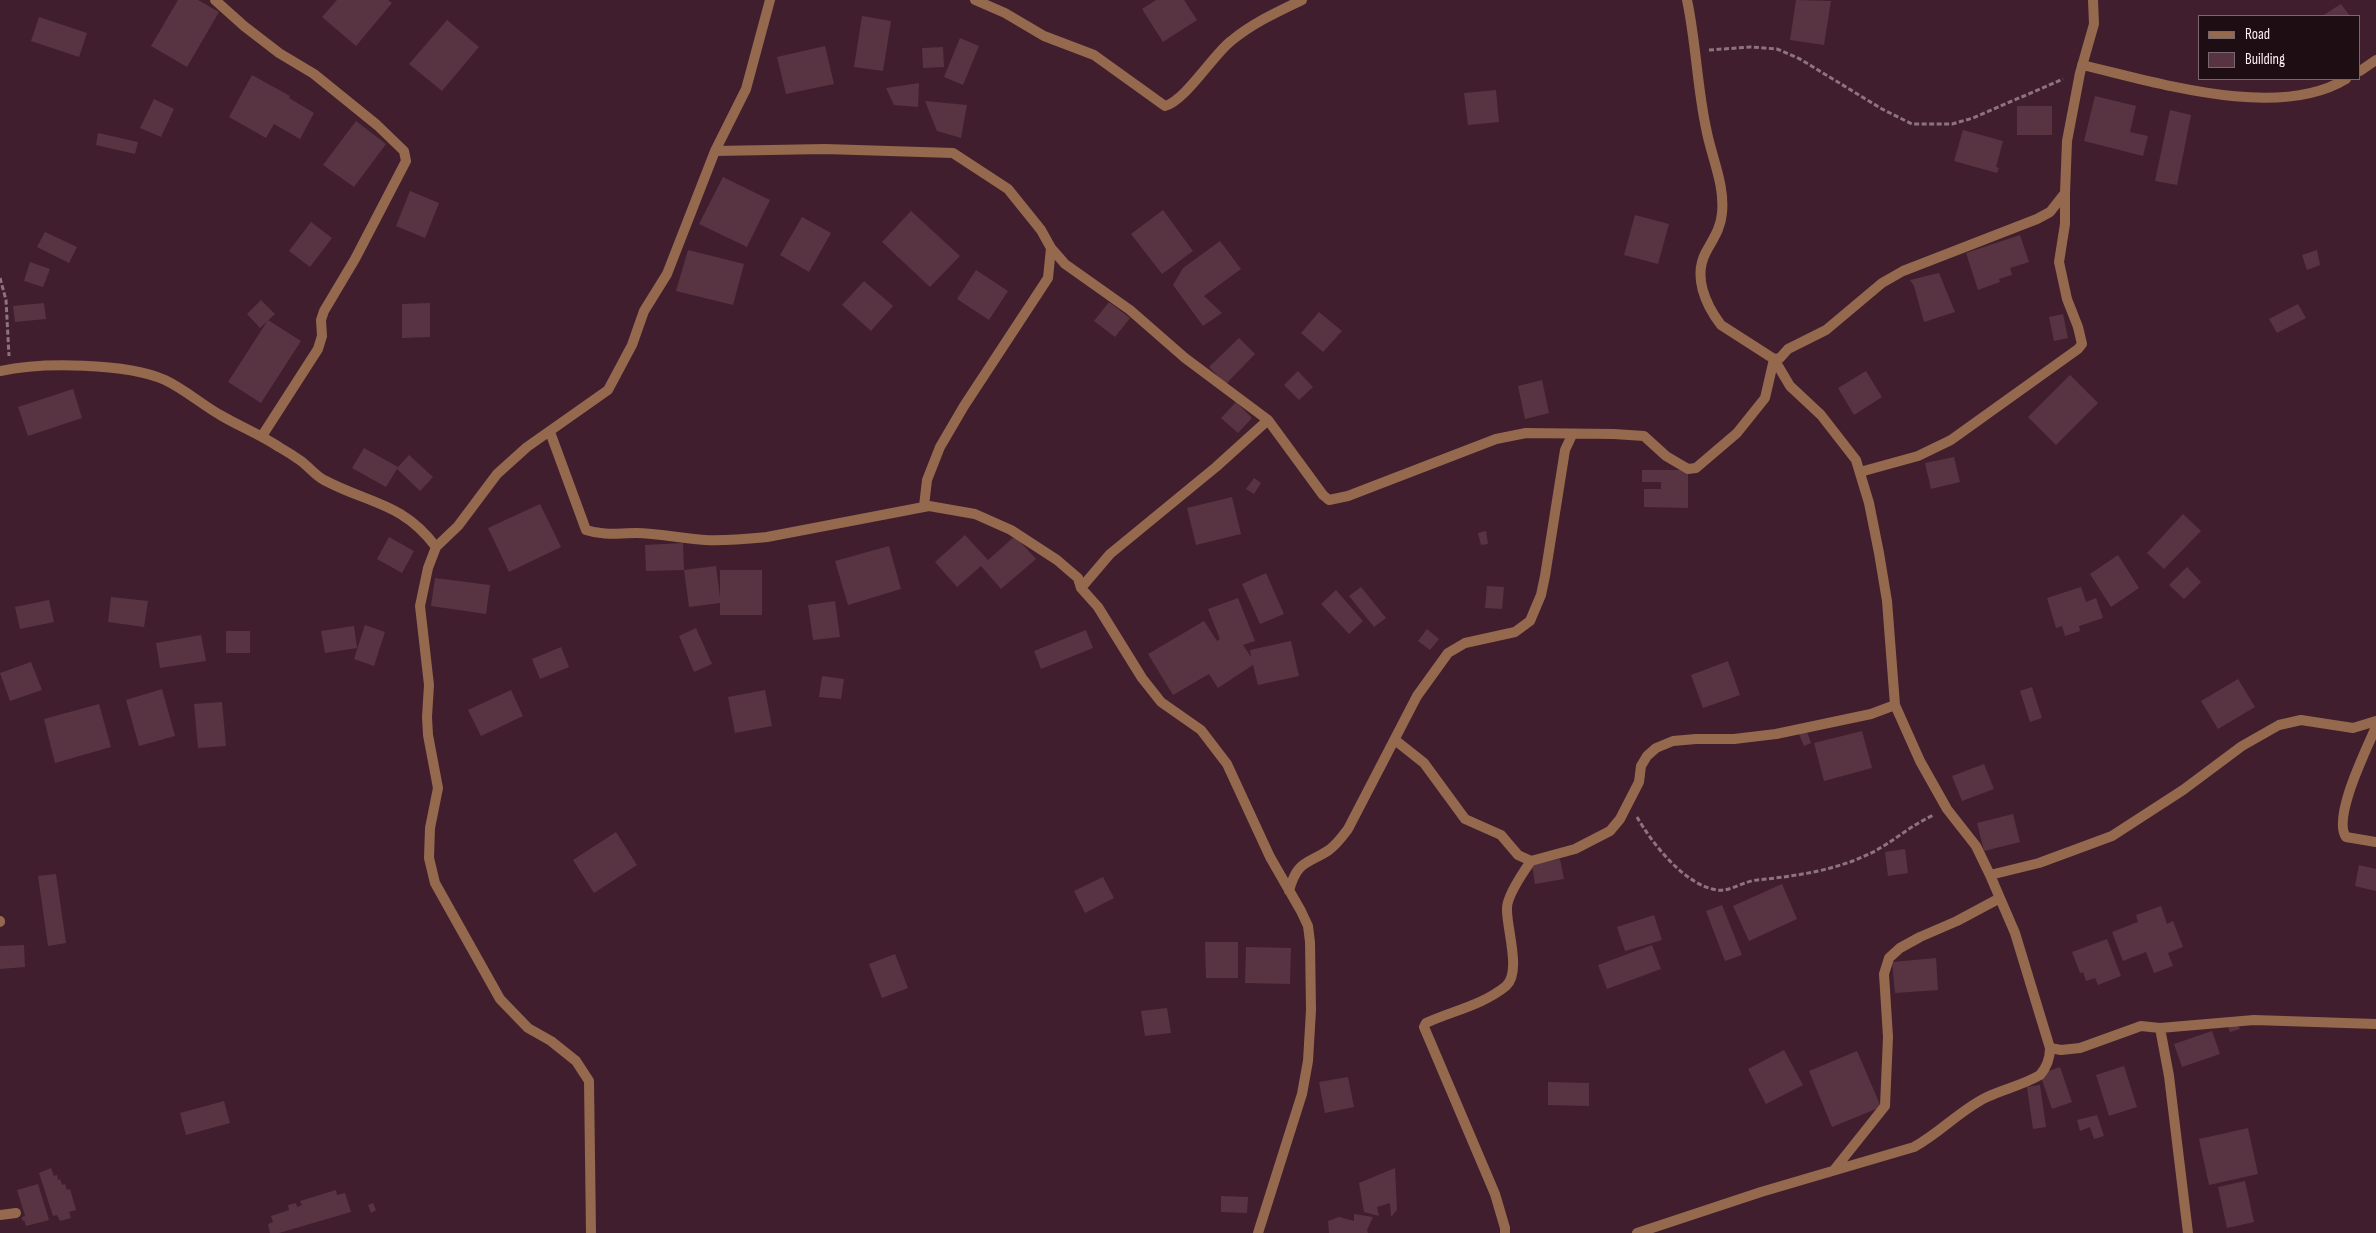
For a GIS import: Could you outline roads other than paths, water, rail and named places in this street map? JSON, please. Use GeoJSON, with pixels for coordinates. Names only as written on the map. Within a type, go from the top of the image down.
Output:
{"type":"FeatureCollection","features":[{"type":"Feature","properties":{"kind":"street"},"geometry":{"type":"LineString","coordinates":[[215,0],[244,26],[279,53],[314,74],[377,125],[404,152],[406,161],[355,259],[324,311],[321,320],[322,336],[318,349],[262,436]]}},
{"type":"Feature","properties":{"kind":"street"},"geometry":{"type":"LineString","coordinates":[[590,1233],[590,1081],[576,1062],[551,1041],[528,1028],[500,999],[435,883],[429,858],[430,828],[438,788],[428,735],[429,686],[420,606],[428,568],[436,547],[458,526],[497,474],[528,447],[608,390],[632,345],[644,311],[667,274],[716,151],[746,89],[770,0]]}},
{"type":"Feature","properties":{"kind":"street"},"geometry":{"type":"LineString","coordinates":[[975,0],[1005,13],[1044,36],[1094,55],[1165,106],[1171,104],[1230,41],[1263,18],[1302,0]]}},
{"type":"Feature","properties":{"kind":"street"},"geometry":{"type":"LineString","coordinates":[[1638,1233],[1834,1170],[1897,1153],[1930,1138],[1958,1115],[1986,1097],[2040,1075],[2048,1061],[2050,1048],[2021,951],[1990,875],[1976,846],[1947,809],[1920,761],[1895,705],[1881,563],[1869,503],[1860,472],[1849,448],[1821,415],[1790,386],[1774,359],[1721,325],[1715,317],[1700,279],[1699,272],[1705,254],[1719,228],[1723,202],[1704,122],[1696,51],[1687,0]]}},
{"type":"Feature","properties":{"kind":"street"},"geometry":{"type":"LineString","coordinates":[[1860,472],[1918,456],[1951,440],[2078,349],[2082,344],[2067,299],[2059,262],[2065,224],[2067,141],[2081,69],[2094,24],[2093,0]]}},
{"type":"Feature","properties":{"kind":"street"},"geometry":{"type":"LineString","coordinates":[[2361,70],[2376,60]]}},
{"type":"Feature","properties":{"kind":"street"},"geometry":{"type":"LineString","coordinates":[[2081,69],[2183,90],[2249,96],[2291,96],[2331,88],[2344,80]]}},
{"type":"Feature","properties":{"kind":"street"},"geometry":{"type":"LineString","coordinates":[[716,151],[825,149],[953,153],[1008,189],[1065,264],[1130,310],[1185,358],[1268,420],[1329,500],[1348,496],[1496,439],[1526,432],[1644,436],[1666,456],[1688,469],[1696,468],[1738,433],[1765,398],[1774,359]]}},
{"type":"Feature","properties":{"kind":"street"},"geometry":{"type":"LineString","coordinates":[[1774,359],[1780,358],[1788,349],[1826,330],[1882,284],[1903,271],[2037,219],[2050,212],[2065,194]]}},
{"type":"Feature","properties":{"kind":"street"},"geometry":{"type":"LineString","coordinates":[[924,506],[926,480],[940,447],[964,406],[1048,278],[1051,248]]}},
{"type":"Feature","properties":{"kind":"street"},"geometry":{"type":"LineString","coordinates":[[5,370],[78,366],[115,368],[144,373],[184,390],[220,416],[262,436],[299,460],[323,480],[399,511],[424,530],[436,547]]}},
{"type":"Feature","properties":{"kind":"street"},"geometry":{"type":"LineString","coordinates":[[1081,588],[1110,554],[1216,467],[1268,420]]}},
{"type":"Feature","properties":{"kind":"street"},"geometry":{"type":"LineString","coordinates":[[550,432],[586,530],[596,533],[607,535],[635,533],[705,540],[742,540],[924,506],[975,514],[1011,530],[1057,560],[1078,578],[1081,588],[1098,607],[1121,648],[1146,684],[1161,702],[1200,730],[1227,764],[1270,857],[1308,926],[1310,935],[1311,1010],[1308,1061],[1302,1094],[1258,1233]]}},
{"type":"Feature","properties":{"kind":"street"},"geometry":{"type":"LineString","coordinates":[[1289,891],[1298,870],[1310,858],[1335,845],[1348,829],[1417,696],[1433,671],[1454,647],[1514,632],[1530,621],[1541,594],[1565,450],[1572,435]]}},
{"type":"Feature","properties":{"kind":"street"},"geometry":{"type":"LineString","coordinates":[[1395,740],[1424,763],[1465,819],[1500,835],[1518,855],[1531,861],[1575,849],[1604,834],[1620,818],[1639,782],[1641,766],[1647,756],[1656,748],[1673,741],[1734,739],[1776,734],[1871,714],[1895,705]]}},
{"type":"Feature","properties":{"kind":"street"},"geometry":{"type":"LineString","coordinates":[[1990,875],[2039,863],[2112,836],[2183,790],[2242,746],[2279,724],[2302,720],[2353,728],[2376,721]]}},
{"type":"Feature","properties":{"kind":"street"},"geometry":{"type":"LineString","coordinates":[[2376,727],[2346,803],[2342,828],[2346,837],[2376,842]]}},
{"type":"Feature","properties":{"kind":"street"},"geometry":{"type":"LineString","coordinates":[[1505,1233],[1495,1194],[1424,1027],[1426,1023],[1493,995],[1508,984],[1512,972],[1512,948],[1507,907],[1531,861]]}},
{"type":"Feature","properties":{"kind":"street"},"geometry":{"type":"LineString","coordinates":[[1834,1170],[1885,1106],[1888,1038],[1884,974],[1890,958],[1900,948],[1920,937],[1957,921],[2000,898]]}},
{"type":"Feature","properties":{"kind":"street"},"geometry":{"type":"LineString","coordinates":[[2050,1048],[2061,1050],[2080,1048],[2141,1026],[2160,1028],[2254,1020],[2376,1024]]}},
{"type":"Feature","properties":{"kind":"street"},"geometry":{"type":"LineString","coordinates":[[2160,1028],[2169,1076],[2188,1233]]}},
{"type":"Feature","properties":{"kind":"street"},"geometry":{"type":"LineString","coordinates":[[0,1215],[16,1213]]}}]}
